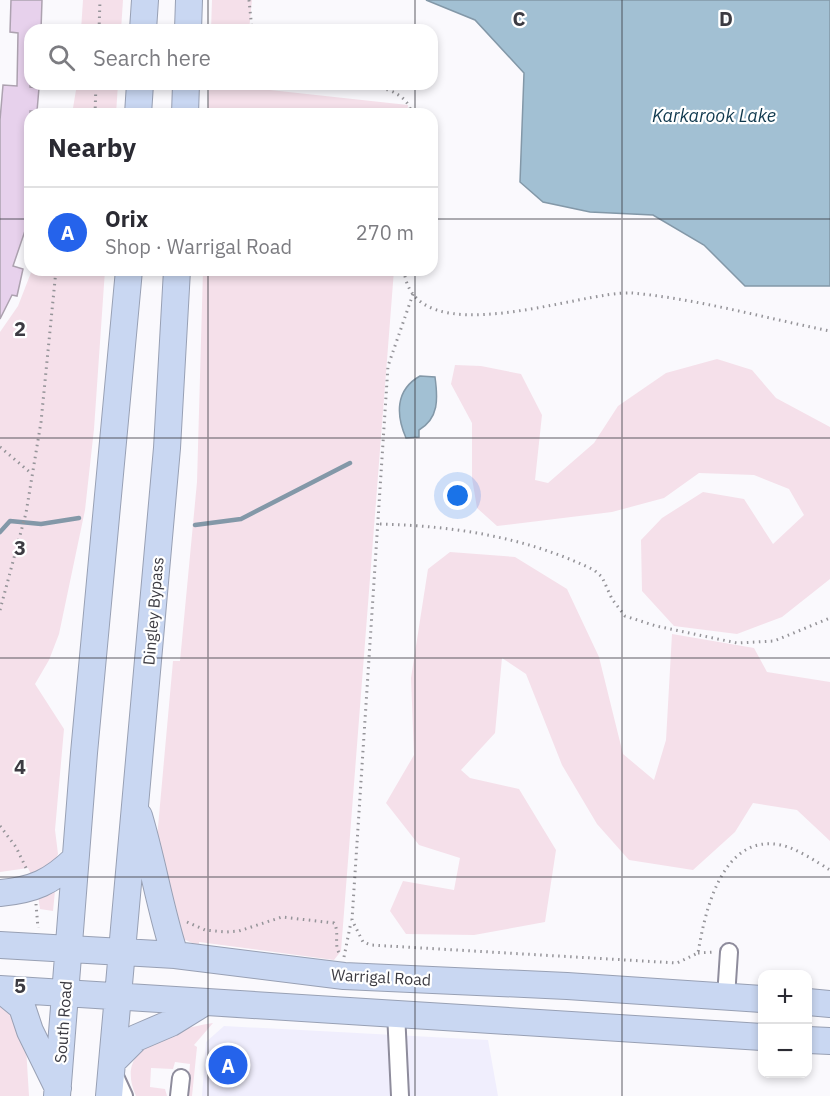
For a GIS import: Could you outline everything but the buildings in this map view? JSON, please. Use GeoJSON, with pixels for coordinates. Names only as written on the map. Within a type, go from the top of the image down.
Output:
{"type":"FeatureCollection","features":[{"type":"Feature","properties":{"kind":"highway"},"geometry":{"type":"LineString","coordinates":[[143,24],[145,0]]}},
{"type":"Feature","properties":{"kind":"highway"},"geometry":{"type":"LineString","coordinates":[[188,24],[189,0]]}},
{"type":"Feature","properties":{"kind":"highway"},"geometry":{"type":"LineString","coordinates":[[138,108],[140,90]]}},
{"type":"Feature","properties":{"kind":"highway"},"geometry":{"type":"LineString","coordinates":[[184,108],[186,90]]}},
{"type":"Feature","properties":{"kind":"highway"},"geometry":{"type":"LineString","coordinates":[[68,949],[128,276]]}},
{"type":"Feature","properties":{"kind":"highway","name":"Dingley Bypass"},"geometry":{"type":"LineString","coordinates":[[121,952],[169,426],[177,276]]}},
{"type":"Feature","properties":{"kind":"highway"},"geometry":{"type":"LineString","coordinates":[[135,802],[150,854],[160,908],[176,955]]}},
{"type":"Feature","properties":{"kind":"highway"},"geometry":{"type":"LineString","coordinates":[[0,893],[43,884],[57,876],[75,859]]}},
{"type":"Feature","properties":{"kind":"highway","name":"Warrigal Road"},"geometry":{"type":"LineString","coordinates":[[0,945],[344,966],[567,986],[758,999]]}},
{"type":"Feature","properties":{"kind":"highway","name":"South Road"},"geometry":{"type":"LineString","coordinates":[[57,1092],[68,949]]}},
{"type":"Feature","properties":{"kind":"highway"},"geometry":{"type":"LineString","coordinates":[[109,1096],[121,952]]}},
{"type":"Feature","properties":{"kind":"highway"},"geometry":{"type":"LineString","coordinates":[[0,989],[22,1007],[57,1092]]}},
{"type":"Feature","properties":{"kind":"highway","name":"Warrigal Road"},"geometry":{"type":"LineString","coordinates":[[0,989],[396,1012],[758,1037]]}},
{"type":"Feature","properties":{"kind":"highway"},"geometry":{"type":"LineString","coordinates":[[112,1065],[136,1038],[171,1023],[205,1002]]}},
{"type":"Feature","properties":{"kind":"highway"},"geometry":{"type":"LineString","coordinates":[[812,1002],[830,1004]]}},
{"type":"Feature","properties":{"kind":"highway"},"geometry":{"type":"LineString","coordinates":[[812,1040],[830,1041]]}},
{"type":"Feature","properties":{"kind":"street"},"geometry":{"type":"LineString","coordinates":[[726,997],[729,952]]}},
{"type":"Feature","properties":{"kind":"street"},"geometry":{"type":"LineString","coordinates":[[396,1012],[399,1096]]}},
{"type":"Feature","properties":{"kind":"street"},"geometry":{"type":"LineString","coordinates":[[112,1065],[124,1096]]}},
{"type":"Feature","properties":{"kind":"street"},"geometry":{"type":"LineString","coordinates":[[179,1096],[181,1078]]}},
{"type":"Feature","properties":{"kind":"path"},"geometry":{"type":"LineString","coordinates":[[99,24],[100,0]]}},
{"type":"Feature","properties":{"kind":"path"},"geometry":{"type":"LineString","coordinates":[[249,0],[251,24]]}},
{"type":"Feature","properties":{"kind":"path"},"geometry":{"type":"LineString","coordinates":[[95,108],[96,90]]}},
{"type":"Feature","properties":{"kind":"path"},"geometry":{"type":"LineString","coordinates":[[388,90],[399,95],[408,108]]}},
{"type":"Feature","properties":{"kind":"path"},"geometry":{"type":"LineString","coordinates":[[0,610],[26,513],[41,422],[55,276]]}},
{"type":"Feature","properties":{"kind":"path"},"geometry":{"type":"LineString","coordinates":[[406,276],[413,294],[421,303],[435,310],[462,314],[511,313],[628,293],[662,297],[830,331]]}},
{"type":"Feature","properties":{"kind":"path"},"geometry":{"type":"LineString","coordinates":[[344,966],[352,920],[388,366],[413,294]]}},
{"type":"Feature","properties":{"kind":"path"},"geometry":{"type":"LineString","coordinates":[[0,447],[32,474]]}},
{"type":"Feature","properties":{"kind":"path"},"geometry":{"type":"LineString","coordinates":[[379,524],[429,525],[533,544],[594,570],[602,577],[612,599],[625,616],[656,626],[737,643],[774,641],[830,618]]}},
{"type":"Feature","properties":{"kind":"path"},"geometry":{"type":"LineString","coordinates":[[0,826],[16,847],[28,872]]}},
{"type":"Feature","properties":{"kind":"path"},"geometry":{"type":"LineString","coordinates":[[352,920],[363,942],[371,945],[677,963],[698,953],[703,924],[716,886],[729,864],[744,850],[761,845],[781,845],[830,870]]}},
{"type":"Feature","properties":{"kind":"path"},"geometry":{"type":"LineString","coordinates":[[34,894],[38,928]]}},
{"type":"Feature","properties":{"kind":"path"},"geometry":{"type":"LineString","coordinates":[[182,920],[205,930],[226,932],[238,931],[282,917],[334,923],[337,927],[338,954],[344,966]]}},
{"type":"Feature","properties":{"kind":"shaded area"},"geometry":{"type":"Polygon","coordinates":[[[83,0],[123,0],[121,24],[81,24],[83,0]]]}},
{"type":"Feature","properties":{"kind":"shaded area"},"geometry":{"type":"Polygon","coordinates":[[[212,0],[252,0],[250,24],[211,24],[212,0]]]}},
{"type":"Feature","properties":{"kind":"shaded area"},"geometry":{"type":"Polygon","coordinates":[[[76,90],[118,90],[116,108],[73,108],[76,90]]]}},
{"type":"Feature","properties":{"kind":"shaded area"},"geometry":{"type":"Polygon","coordinates":[[[209,90],[270,90],[408,105],[408,108],[208,108],[209,90]]]}},
{"type":"Feature","properties":{"kind":"shaded area"},"geometry":{"type":"Polygon","coordinates":[[[30,276],[105,276],[94,429],[85,510],[59,634],[49,660],[35,684],[64,729],[55,830],[58,854],[54,863],[34,880],[28,868],[0,872],[0,332],[18,306],[30,276]]]}},
{"type":"Feature","properties":{"kind":"shaded area"},"geometry":{"type":"Polygon","coordinates":[[[203,276],[394,276],[341,951],[334,960],[199,942],[199,946],[181,938],[156,849],[173,661],[180,661],[197,482],[203,276]]]}},
{"type":"Feature","properties":{"kind":"shaded area"},"geometry":{"type":"Polygon","coordinates":[[[717,359],[752,370],[776,398],[830,427],[830,579],[782,617],[737,634],[674,626],[642,591],[641,540],[662,518],[703,492],[744,499],[773,544],[804,515],[789,489],[754,475],[699,473],[664,498],[612,512],[497,526],[477,508],[472,478],[472,423],[451,384],[455,365],[481,366],[521,374],[542,415],[535,480],[548,483],[594,443],[618,406],[666,373],[717,359]]]}},
{"type":"Feature","properties":{"kind":"shaded area"},"geometry":{"type":"Polygon","coordinates":[[[450,552],[515,557],[567,589],[599,657],[623,754],[654,780],[666,740],[672,634],[754,648],[767,672],[830,682],[830,841],[797,810],[753,803],[735,832],[693,870],[629,860],[597,824],[562,765],[526,674],[502,658],[495,733],[461,770],[470,778],[519,789],[556,850],[545,922],[474,935],[406,934],[390,911],[403,881],[454,890],[460,858],[419,845],[386,803],[414,755],[411,678],[428,569],[450,552]]]}},
{"type":"Feature","properties":{"kind":"shaded area"},"geometry":{"type":"Polygon","coordinates":[[[55,891],[53,911],[40,909],[38,895],[55,891]]]}},
{"type":"Feature","properties":{"kind":"shaded area"},"geometry":{"type":"Polygon","coordinates":[[[0,1003],[8,1005],[26,1047],[29,1096],[0,1096],[0,1003]]]}},
{"type":"Feature","properties":{"kind":"shaded area"},"geometry":{"type":"Polygon","coordinates":[[[213,1023],[194,1045],[197,1047],[192,1096],[187,1096],[190,1064],[175,1062],[173,1069],[151,1068],[150,1087],[165,1089],[167,1096],[136,1096],[131,1078],[133,1064],[140,1052],[152,1042],[166,1035],[213,1023]]]}},
{"type":"Feature","properties":{"kind":"shaded area"},"geometry":{"type":"Polygon","coordinates":[[[224,1026],[488,1040],[498,1096],[202,1096],[206,1042],[224,1026]]]}},
{"type":"Feature","properties":{"kind":"water","name":"Karkarook Lake"},"geometry":{"type":"Polygon","coordinates":[[[426,0],[830,0],[830,286],[745,286],[704,245],[653,215],[590,212],[543,202],[520,182],[524,73],[475,20],[426,0]]]}},
{"type":"Feature","properties":{"kind":"water"},"geometry":{"type":"Polygon","coordinates":[[[420,376],[435,377],[436,407],[430,420],[419,430],[419,437],[406,438],[400,421],[400,404],[406,388],[420,376]]]}},
{"type":"Feature","properties":{"kind":"waterway"},"geometry":{"type":"LineString","coordinates":[[195,525],[241,519],[350,463]]}},
{"type":"Feature","properties":{"kind":"waterway"},"geometry":{"type":"LineString","coordinates":[[0,532],[10,521],[41,524],[79,518]]}},
{"type":"Feature","properties":{"kind":"place","name":"Orix"},"geometry":{"type":"Point","coordinates":[228,1065]}}]}
